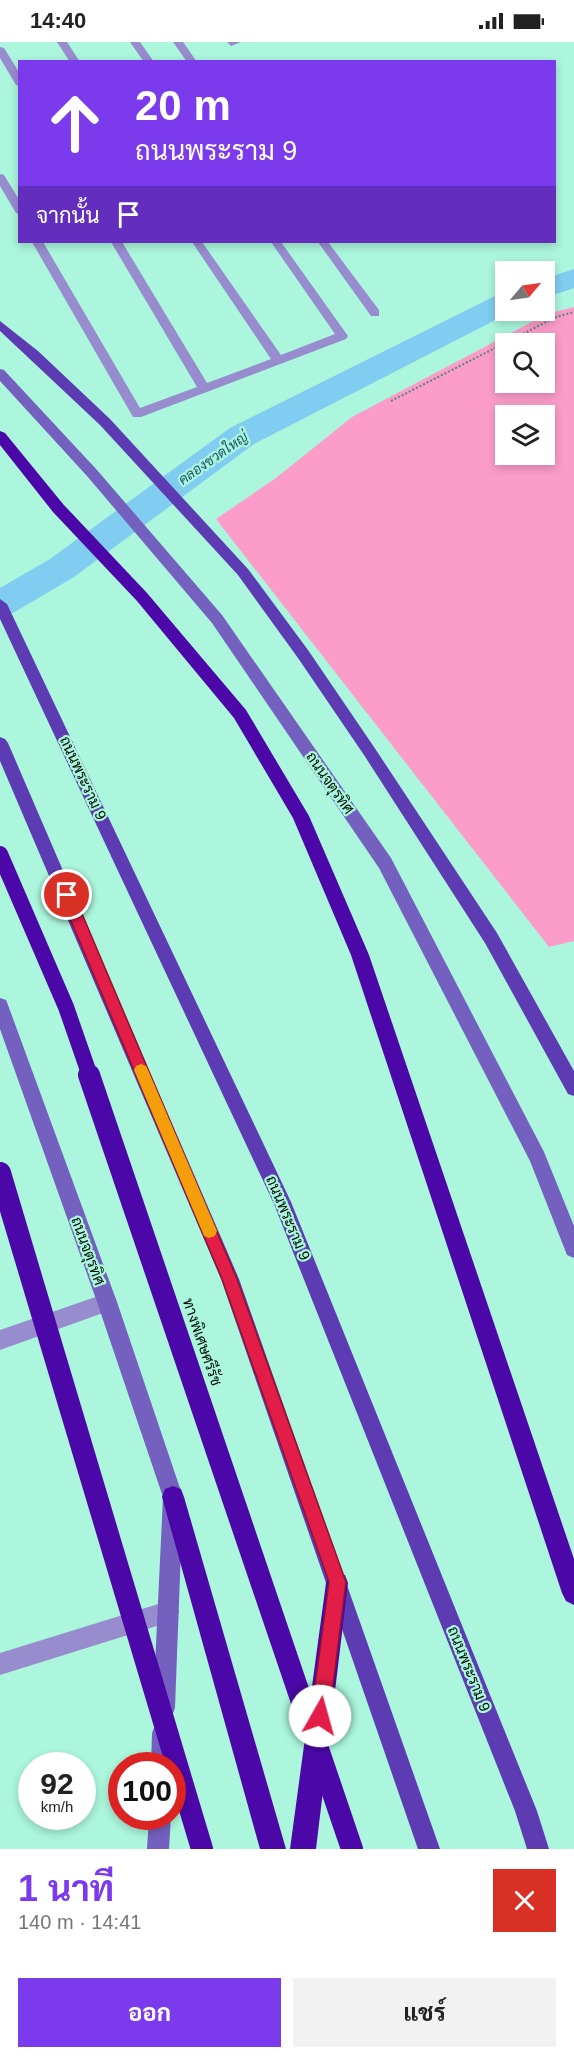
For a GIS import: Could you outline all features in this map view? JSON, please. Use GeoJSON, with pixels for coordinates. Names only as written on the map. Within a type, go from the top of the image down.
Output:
{"type":"FeatureCollection","features":[{"type":"Feature","properties":{"kind":"highway"},"geometry":{"type":"LineString","coordinates":[[0,436],[58,508],[142,597],[240,714],[301,816],[360,955],[574,1593]]}},
{"type":"Feature","properties":{"kind":"highway","name":"ทางพิเศษศรีรัช"},"geometry":{"type":"LineString","coordinates":[[0,854],[66,1007],[352,1849]]}},
{"type":"Feature","properties":{"kind":"highway"},"geometry":{"type":"LineString","coordinates":[[0,1173],[202,1849]]}},
{"type":"Feature","properties":{"kind":"highway"},"geometry":{"type":"LineString","coordinates":[[173,1497],[273,1849]]}},
{"type":"Feature","properties":{"kind":"highway"},"geometry":{"type":"LineString","coordinates":[[303,1849],[338,1582]]}},
{"type":"Feature","properties":{"kind":"main road"},"geometry":{"type":"LineString","coordinates":[[0,325],[105,423],[243,572],[350,722],[484,928],[548,1038],[574,1088]]}},
{"type":"Feature","properties":{"kind":"main road","name":"ถนนจตุรทิศ"},"geometry":{"type":"LineString","coordinates":[[0,374],[92,473],[217,619],[385,863],[538,1158],[574,1249]]}},
{"type":"Feature","properties":{"kind":"main road","name":"ถนนพระราม 9"},"geometry":{"type":"LineString","coordinates":[[0,604],[282,1202],[526,1811],[538,1849]]}},
{"type":"Feature","properties":{"kind":"main road"},"geometry":{"type":"LineString","coordinates":[[0,743],[40,831],[230,1279],[338,1582],[429,1849]]}},
{"type":"Feature","properties":{"kind":"main road","name":"ถนนจตุรทิศ"},"geometry":{"type":"LineString","coordinates":[[0,1005],[107,1302],[173,1497]]}},
{"type":"Feature","properties":{"kind":"main road"},"geometry":{"type":"LineString","coordinates":[[163,1752],[173,1497]]}},
{"type":"Feature","properties":{"kind":"main road"},"geometry":{"type":"LineString","coordinates":[[158,1849],[159,1830]]}},
{"type":"Feature","properties":{"kind":"street"},"geometry":{"type":"LineString","coordinates":[[62,42],[74,60]]}},
{"type":"Feature","properties":{"kind":"street"},"geometry":{"type":"LineString","coordinates":[[135,42],[148,60]]}},
{"type":"Feature","properties":{"kind":"street"},"geometry":{"type":"LineString","coordinates":[[178,42],[191,60]]}},
{"type":"Feature","properties":{"kind":"street"},"geometry":{"type":"LineString","coordinates":[[0,50],[18,80]]}},
{"type":"Feature","properties":{"kind":"street"},"geometry":{"type":"LineString","coordinates":[[0,177],[18,208]]}},
{"type":"Feature","properties":{"kind":"street"},"geometry":{"type":"LineString","coordinates":[[38,243],[137,414],[342,336],[277,243]]}},
{"type":"Feature","properties":{"kind":"street"},"geometry":{"type":"LineString","coordinates":[[117,243],[205,389]]}},
{"type":"Feature","properties":{"kind":"street"},"geometry":{"type":"LineString","coordinates":[[198,243],[278,360]]}},
{"type":"Feature","properties":{"kind":"street"},"geometry":{"type":"LineString","coordinates":[[324,243],[375,313]]}},
{"type":"Feature","properties":{"kind":"street"},"geometry":{"type":"LineString","coordinates":[[0,1340],[107,1302]]}},
{"type":"Feature","properties":{"kind":"street"},"geometry":{"type":"LineString","coordinates":[[0,1664],[168,1612]]}},
{"type":"Feature","properties":{"kind":"path"},"geometry":{"type":"LineString","coordinates":[[391,401],[556,317],[574,312]]}},
{"type":"Feature","properties":{"kind":"shaded area"},"geometry":{"type":"Polygon","coordinates":[[[574,307],[574,941],[549,947],[216,519],[276,478],[352,417],[495,341],[495,393],[555,393],[555,333],[511,333],[534,321],[555,321],[555,312],[574,307]]]}},
{"type":"Feature","properties":{"kind":"waterway","name":"คลองชวดใหญ่"},"geometry":{"type":"LineString","coordinates":[[555,285],[574,278]]}},
{"type":"Feature","properties":{"kind":"waterway","name":"คลองชวดใหญ่"},"geometry":{"type":"LineString","coordinates":[[0,604],[62,568],[242,436],[495,309]]}},
{"type":"Feature","properties":{"kind":"slow traffic"},"geometry":{"type":"LineString","coordinates":[[141,1070],[209,1231]]}},
{"type":"Feature","properties":{"kind":"route"},"geometry":{"type":"LineString","coordinates":[[67,895],[230,1279],[338,1582],[320,1716]]}}]}
